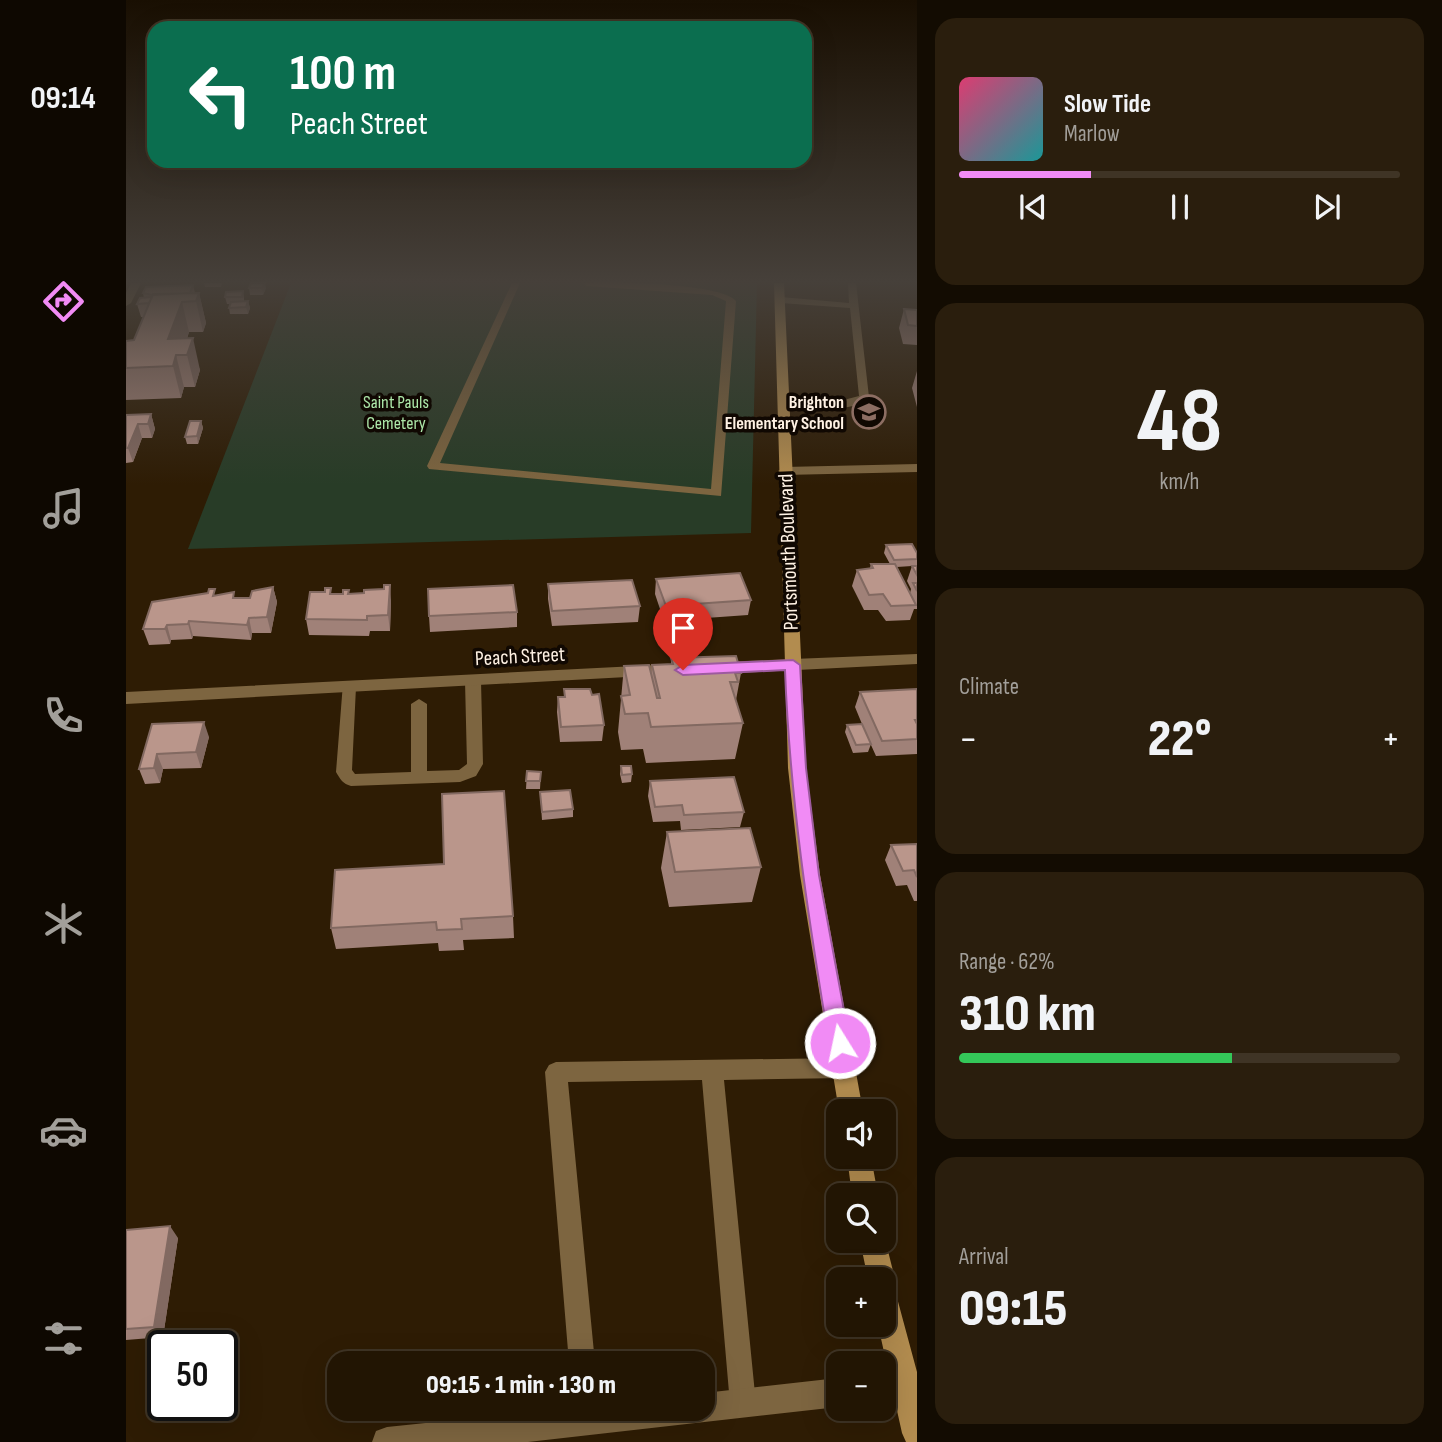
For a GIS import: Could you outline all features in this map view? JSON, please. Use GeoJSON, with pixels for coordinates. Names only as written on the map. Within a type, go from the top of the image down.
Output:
{"type":"FeatureCollection","features":[{"type":"Feature","properties":{"kind":"main road","name":"Portsmouth Boulevard"},"geometry":{"type":"LineString","coordinates":[[782,350],[784,471],[797,768],[810,875],[849,1099]]}},
{"type":"Feature","properties":{"kind":"main road"},"geometry":{"type":"LineString","coordinates":[[892,1337],[902,1391],[917,1433]]}},
{"type":"Feature","properties":{"kind":"street","name":"Peach Street"},"geometry":{"type":"LineString","coordinates":[[126,698],[917,659]]}},
{"type":"Feature","properties":{"kind":"street"},"geometry":{"type":"LineString","coordinates":[[715,1407],[826,1394]]}},
{"type":"Feature","properties":{"kind":"street"},"geometry":{"type":"LineString","coordinates":[[387,1442],[543,1421]]}},
{"type":"Feature","properties":{"kind":"lane"},"geometry":{"type":"LineString","coordinates":[[486,350],[433,467],[717,494],[727,350]]}},
{"type":"Feature","properties":{"kind":"lane"},"geometry":{"type":"LineString","coordinates":[[784,398],[855,403],[864,397],[859,350]]}},
{"type":"Feature","properties":{"kind":"lane"},"geometry":{"type":"LineString","coordinates":[[784,471],[917,468]]}},
{"type":"Feature","properties":{"kind":"lane"},"geometry":{"type":"LineString","coordinates":[[348,687],[344,772],[351,780],[419,778],[460,776],[470,772],[475,764],[473,681]]}},
{"type":"Feature","properties":{"kind":"lane"},"geometry":{"type":"LineString","coordinates":[[419,704],[419,778]]}},
{"type":"Feature","properties":{"kind":"lane"},"geometry":{"type":"LineString","coordinates":[[712,1069],[743,1404]]}},
{"type":"Feature","properties":{"kind":"lane"},"geometry":{"type":"LineString","coordinates":[[581,1351],[556,1072],[844,1069]]}},
{"type":"Feature","properties":{"kind":"green space","name":"Saint Pauls Cemetery"},"geometry":{"type":"Polygon","coordinates":[[[265,350],[755,350],[751,533],[188,549],[265,350]]]}},
{"type":"Feature","properties":{"kind":"building"},"geometry":{"type":"Polygon","coordinates":[[[126,350],[189,350],[187,355],[176,355],[173,366],[126,368],[126,350]]]}},
{"type":"Feature","properties":{"kind":"building"},"geometry":{"type":"Polygon","coordinates":[[[151,414],[148,424],[138,424],[126,448],[126,415],[151,414]]]}},
{"type":"Feature","properties":{"kind":"building"},"geometry":{"type":"Polygon","coordinates":[[[190,421],[201,421],[197,436],[185,437],[190,421]]]}},
{"type":"Feature","properties":{"kind":"building"},"geometry":{"type":"Polygon","coordinates":[[[912,544],[917,559],[894,560],[886,545],[912,544]]]}},
{"type":"Feature","properties":{"kind":"building"},"geometry":{"type":"Polygon","coordinates":[[[871,564],[895,564],[916,605],[891,606],[883,594],[869,595],[857,570],[873,568],[871,564]]]}},
{"type":"Feature","properties":{"kind":"building"},"geometry":{"type":"Polygon","coordinates":[[[740,573],[751,600],[666,606],[656,579],[740,573]]]}},
{"type":"Feature","properties":{"kind":"building"},"geometry":{"type":"Polygon","coordinates":[[[632,580],[640,606],[552,611],[548,584],[632,580]]]}},
{"type":"Feature","properties":{"kind":"building"},"geometry":{"type":"Polygon","coordinates":[[[384,585],[390,585],[388,615],[367,616],[367,620],[306,619],[310,592],[325,592],[325,588],[331,588],[330,594],[343,594],[343,590],[349,590],[348,594],[364,593],[364,590],[384,589],[384,585]]]}},
{"type":"Feature","properties":{"kind":"building"},"geometry":{"type":"Polygon","coordinates":[[[513,585],[517,612],[429,616],[428,589],[513,585]]]}},
{"type":"Feature","properties":{"kind":"building"},"geometry":{"type":"Polygon","coordinates":[[[273,587],[267,617],[249,618],[247,625],[189,621],[188,624],[167,625],[165,629],[143,629],[152,602],[208,593],[209,589],[215,589],[213,596],[234,592],[233,598],[250,598],[252,591],[273,587]]]}},
{"type":"Feature","properties":{"kind":"building"},"geometry":{"type":"Polygon","coordinates":[[[736,656],[741,673],[735,673],[738,682],[730,682],[743,723],[651,727],[648,713],[625,714],[621,696],[630,695],[624,666],[649,665],[657,698],[660,698],[652,665],[673,664],[671,658],[736,656]]]}},
{"type":"Feature","properties":{"kind":"building"},"geometry":{"type":"Polygon","coordinates":[[[564,689],[590,689],[592,695],[599,694],[604,725],[561,727],[558,697],[565,697],[564,689]]]}},
{"type":"Feature","properties":{"kind":"building"},"geometry":{"type":"Polygon","coordinates":[[[917,689],[917,739],[882,741],[860,692],[917,689]]]}},
{"type":"Feature","properties":{"kind":"building"},"geometry":{"type":"Polygon","coordinates":[[[204,722],[196,752],[157,754],[154,768],[139,769],[152,724],[204,722]]]}},
{"type":"Feature","properties":{"kind":"building"},"geometry":{"type":"Polygon","coordinates":[[[862,724],[871,744],[856,745],[847,725],[862,724]]]}},
{"type":"Feature","properties":{"kind":"building"},"geometry":{"type":"Polygon","coordinates":[[[621,766],[631,766],[632,774],[622,775],[621,766]]]}},
{"type":"Feature","properties":{"kind":"building"},"geometry":{"type":"Polygon","coordinates":[[[527,771],[541,772],[540,781],[526,781],[527,771]]]}},
{"type":"Feature","properties":{"kind":"building"},"geometry":{"type":"Polygon","coordinates":[[[734,777],[744,812],[684,815],[682,805],[655,807],[650,781],[734,777]]]}},
{"type":"Feature","properties":{"kind":"building"},"geometry":{"type":"Polygon","coordinates":[[[570,790],[573,809],[542,812],[540,792],[570,790]]]}},
{"type":"Feature","properties":{"kind":"building"},"geometry":{"type":"Polygon","coordinates":[[[504,791],[513,916],[461,919],[462,929],[437,930],[436,922],[331,928],[335,870],[444,864],[442,794],[504,791]]]}},
{"type":"Feature","properties":{"kind":"building"},"geometry":{"type":"Polygon","coordinates":[[[750,828],[761,867],[675,872],[667,832],[750,828]]]}},
{"type":"Feature","properties":{"kind":"building"},"geometry":{"type":"Polygon","coordinates":[[[917,844],[917,877],[914,870],[903,871],[891,845],[917,844]]]}},
{"type":"Feature","properties":{"kind":"building"},"geometry":{"type":"Polygon","coordinates":[[[170,1226],[154,1327],[126,1329],[126,1230],[170,1226]]]}},
{"type":"Feature","properties":{"kind":"place","name":"Brighton Elementary School"},"geometry":{"type":"Point","coordinates":[869,412]}},
{"type":"Feature","properties":{"kind":"route"},"geometry":{"type":"LineString","coordinates":[[683,670],[793,665],[797,768],[810,875],[840,1043]]}}]}
